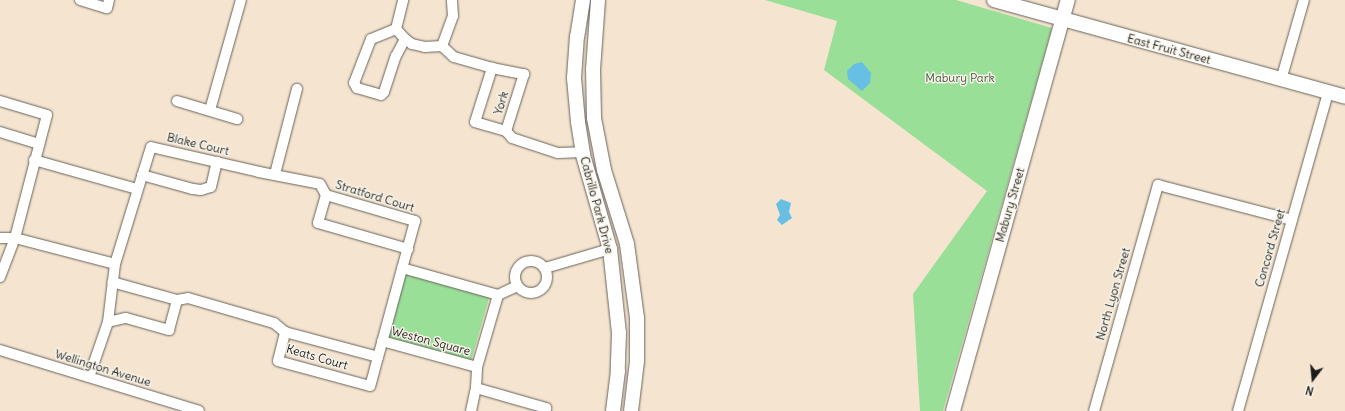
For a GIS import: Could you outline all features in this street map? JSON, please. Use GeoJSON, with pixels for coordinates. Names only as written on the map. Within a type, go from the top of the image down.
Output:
{"type":"FeatureCollection","features":[{"type":"Feature","properties":{"kind":"street"},"geometry":{"type":"LineString","coordinates":[[80,0],[108,4]]}},
{"type":"Feature","properties":{"kind":"street"},"geometry":{"type":"LineString","coordinates":[[210,110],[241,0]]}},
{"type":"Feature","properties":{"kind":"street"},"geometry":{"type":"LineString","coordinates":[[396,29],[403,0]]}},
{"type":"Feature","properties":{"kind":"street"},"geometry":{"type":"LineString","coordinates":[[396,29],[412,44],[426,47],[442,46],[453,16],[452,0]]}},
{"type":"Feature","properties":{"kind":"street","name":"Cabrillo Park Drive"},"geometry":{"type":"LineString","coordinates":[[583,0],[577,36],[574,78],[578,122],[583,152],[610,249],[619,333],[618,371],[613,411]]}},
{"type":"Feature","properties":{"kind":"street","name":"Cabrillo Park Drive"},"geometry":{"type":"LineString","coordinates":[[598,0],[593,69],[594,118],[604,170],[627,244],[637,318],[637,361],[630,411]]}},
{"type":"Feature","properties":{"kind":"street","name":"East Fruit Street"},"geometry":{"type":"LineString","coordinates":[[994,0],[1345,97]]}},
{"type":"Feature","properties":{"kind":"street","name":"Mabury Street"},"geometry":{"type":"LineString","coordinates":[[953,411],[1068,0]]}},
{"type":"Feature","properties":{"kind":"street"},"geometry":{"type":"LineString","coordinates":[[1281,80],[1304,0]]}},
{"type":"Feature","properties":{"kind":"street"},"geometry":{"type":"LineString","coordinates":[[396,29],[370,39],[354,83],[357,88],[381,95],[384,92],[396,56],[405,39]]}},
{"type":"Feature","properties":{"kind":"street","name":"York"},"geometry":{"type":"LineString","coordinates":[[442,46],[454,57],[492,68],[524,74],[506,131],[474,122],[492,68]]}},
{"type":"Feature","properties":{"kind":"street"},"geometry":{"type":"LineString","coordinates":[[276,174],[297,90]]}},
{"type":"Feature","properties":{"kind":"street","name":"Concord Street"},"geometry":{"type":"LineString","coordinates":[[1238,411],[1328,92]]}},
{"type":"Feature","properties":{"kind":"street"},"geometry":{"type":"LineString","coordinates":[[177,101],[237,119]]}},
{"type":"Feature","properties":{"kind":"street"},"geometry":{"type":"LineString","coordinates":[[0,102],[47,115],[34,160],[15,238],[0,277]]}},
{"type":"Feature","properties":{"kind":"street"},"geometry":{"type":"LineString","coordinates":[[506,131],[512,138],[558,153],[583,152]]}},
{"type":"Feature","properties":{"kind":"street"},"geometry":{"type":"LineString","coordinates":[[0,132],[39,144]]}},
{"type":"Feature","properties":{"kind":"street","name":"Blake Court"},"geometry":{"type":"LineString","coordinates":[[89,376],[108,322],[115,264],[151,147],[259,172],[276,174],[320,184],[326,195]]}},
{"type":"Feature","properties":{"kind":"street"},"geometry":{"type":"LineString","coordinates":[[34,160],[138,189]]}},
{"type":"Feature","properties":{"kind":"street"},"geometry":{"type":"LineString","coordinates":[[142,175],[201,190],[211,187],[217,162]]}},
{"type":"Feature","properties":{"kind":"street","name":"North Lyon Street"},"geometry":{"type":"LineString","coordinates":[[1094,411],[1158,185],[1292,220]]}},
{"type":"Feature","properties":{"kind":"street","name":"Stratford Court"},"geometry":{"type":"LineString","coordinates":[[402,268],[408,249],[415,221],[326,195],[318,224],[408,249]]}},
{"type":"Feature","properties":{"kind":"street"},"geometry":{"type":"LineString","coordinates":[[0,238],[15,238],[115,264]]}},
{"type":"Feature","properties":{"kind":"street"},"geometry":{"type":"LineString","coordinates":[[544,268],[610,249]]}},
{"type":"Feature","properties":{"kind":"street"},"geometry":{"type":"LineString","coordinates":[[526,261],[537,262],[547,273],[545,284],[537,292],[526,292],[517,286],[515,281],[515,271],[522,263],[526,261]]}},
{"type":"Feature","properties":{"kind":"street"},"geometry":{"type":"LineString","coordinates":[[402,268],[498,295],[517,286]]}},
{"type":"Feature","properties":{"kind":"street","name":"Weston Square"},"geometry":{"type":"LineString","coordinates":[[402,268],[382,341],[477,367],[498,295]]}},
{"type":"Feature","properties":{"kind":"street"},"geometry":{"type":"LineString","coordinates":[[112,282],[177,300],[188,298],[274,323],[285,332]]}},
{"type":"Feature","properties":{"kind":"street"},"geometry":{"type":"LineString","coordinates":[[108,322],[126,318],[169,330],[177,300]]}},
{"type":"Feature","properties":{"kind":"street","name":"Keats Court"},"geometry":{"type":"LineString","coordinates":[[378,357],[285,332],[278,361],[370,386],[378,357],[382,341]]}},
{"type":"Feature","properties":{"kind":"street","name":"Wellington Avenue"},"geometry":{"type":"LineString","coordinates":[[0,350],[89,376],[199,411]]}},
{"type":"Feature","properties":{"kind":"street"},"geometry":{"type":"LineString","coordinates":[[472,411],[476,388],[477,367]]}},
{"type":"Feature","properties":{"kind":"street"},"geometry":{"type":"LineString","coordinates":[[476,388],[546,408],[545,411]]}},
{"type":"Feature","properties":{"kind":"green space","name":"Mabury Park"},"geometry":{"type":"Polygon","coordinates":[[[765,0],[956,0],[1052,28],[943,411],[920,411],[913,294],[987,191],[824,70],[837,21],[765,0]]]}},
{"type":"Feature","properties":{"kind":"green space"},"geometry":{"type":"Polygon","coordinates":[[[404,272],[490,297],[471,362],[385,337],[404,272]]]}},
{"type":"Feature","properties":{"kind":"water"},"geometry":{"type":"Polygon","coordinates":[[[862,62],[871,73],[870,83],[862,91],[848,79],[847,71],[854,64],[862,62]]]}},
{"type":"Feature","properties":{"kind":"water"},"geometry":{"type":"Polygon","coordinates":[[[781,199],[791,203],[789,212],[792,218],[782,225],[777,220],[780,215],[776,204],[781,199]]]}}]}
